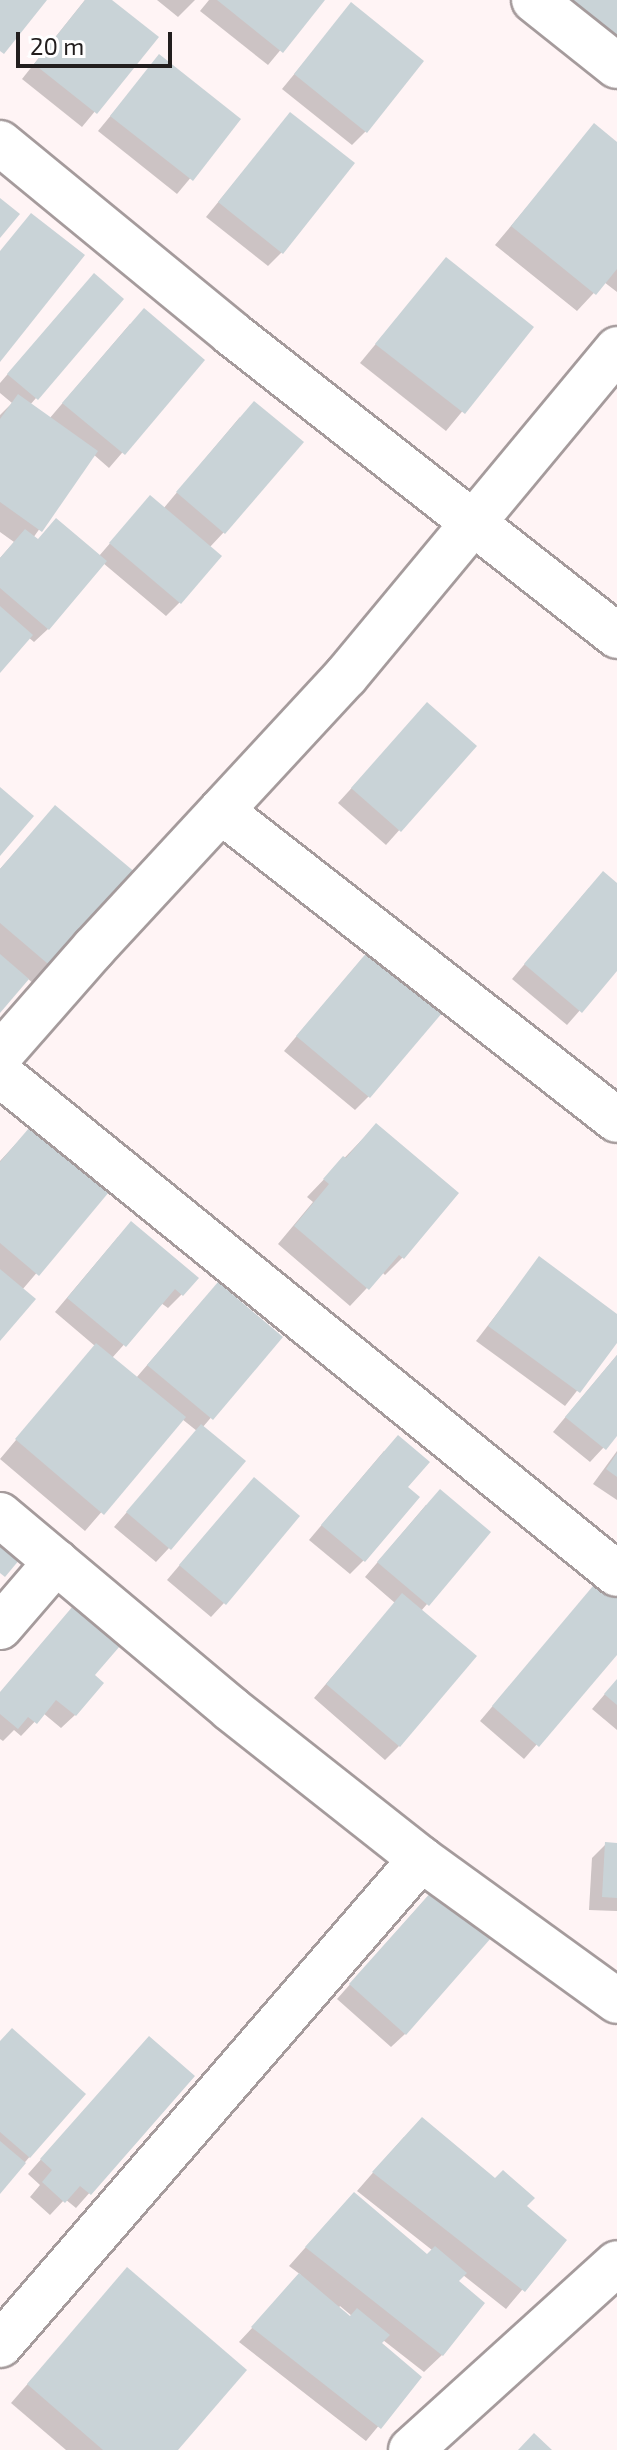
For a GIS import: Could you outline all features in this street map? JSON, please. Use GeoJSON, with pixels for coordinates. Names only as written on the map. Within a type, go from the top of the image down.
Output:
{"type":"FeatureCollection","features":[{"type":"Feature","properties":{"kind":"street"},"geometry":{"type":"LineString","coordinates":[[534,0],[617,66]]}},
{"type":"Feature","properties":{"kind":"street"},"geometry":{"type":"LineString","coordinates":[[0,143],[231,333],[617,636]]}},
{"type":"Feature","properties":{"kind":"street"},"geometry":{"type":"LineString","coordinates":[[0,1055],[346,676],[617,349]]}},
{"type":"Feature","properties":{"kind":"street"},"geometry":{"type":"LineString","coordinates":[[221,811],[617,1120]]}},
{"type":"Feature","properties":{"kind":"street"},"geometry":{"type":"LineString","coordinates":[[0,1074],[617,1574]]}},
{"type":"Feature","properties":{"kind":"street"},"geometry":{"type":"LineString","coordinates":[[0,1515],[231,1709],[421,1859],[617,2001]]}},
{"type":"Feature","properties":{"kind":"street"},"geometry":{"type":"LineString","coordinates":[[0,1627],[56,1562]]}},
{"type":"Feature","properties":{"kind":"street"},"geometry":{"type":"LineString","coordinates":[[0,2345],[421,1859]]}},
{"type":"Feature","properties":{"kind":"street"},"geometry":{"type":"LineString","coordinates":[[411,2450],[617,2263]]}},
{"type":"Feature","properties":{"kind":"building"},"geometry":{"type":"Polygon","coordinates":[[[0,0],[47,0],[4,54],[0,51],[0,0]]]}},
{"type":"Feature","properties":{"kind":"building"},"geometry":{"type":"Polygon","coordinates":[[[85,0],[112,0],[159,37],[97,114],[34,64],[85,0]]]}},
{"type":"Feature","properties":{"kind":"building"},"geometry":{"type":"Polygon","coordinates":[[[217,0],[325,0],[283,53],[217,0]]]}},
{"type":"Feature","properties":{"kind":"building"},"geometry":{"type":"Polygon","coordinates":[[[571,0],[617,0],[617,37],[571,0]]]}},
{"type":"Feature","properties":{"kind":"building"},"geometry":{"type":"Polygon","coordinates":[[[351,2],[424,61],[367,133],[294,74],[351,2]]]}},
{"type":"Feature","properties":{"kind":"building"},"geometry":{"type":"Polygon","coordinates":[[[159,54],[241,119],[193,181],[110,116],[159,54]]]}},
{"type":"Feature","properties":{"kind":"building"},"geometry":{"type":"Polygon","coordinates":[[[290,112],[355,163],[283,254],[218,202],[290,112]]]}},
{"type":"Feature","properties":{"kind":"building"},"geometry":{"type":"Polygon","coordinates":[[[594,123],[617,142],[617,269],[596,295],[511,226],[594,123]]]}},
{"type":"Feature","properties":{"kind":"building"},"geometry":{"type":"Polygon","coordinates":[[[0,198],[20,214],[0,238],[0,198]]]}},
{"type":"Feature","properties":{"kind":"building"},"geometry":{"type":"Polygon","coordinates":[[[31,213],[85,255],[0,362],[0,251],[31,213]]]}},
{"type":"Feature","properties":{"kind":"building"},"geometry":{"type":"Polygon","coordinates":[[[446,257],[534,327],[465,414],[375,344],[446,257]]]}},
{"type":"Feature","properties":{"kind":"building"},"geometry":{"type":"Polygon","coordinates":[[[94,273],[124,299],[38,400],[7,374],[94,273]]]}},
{"type":"Feature","properties":{"kind":"building"},"geometry":{"type":"Polygon","coordinates":[[[144,308],[205,360],[125,455],[62,403],[144,308]]]}},
{"type":"Feature","properties":{"kind":"building"},"geometry":{"type":"Polygon","coordinates":[[[18,394],[98,451],[42,532],[0,502],[0,419],[18,394]]]}},
{"type":"Feature","properties":{"kind":"building"},"geometry":{"type":"Polygon","coordinates":[[[254,401],[304,442],[225,534],[176,492],[254,401]]]}},
{"type":"Feature","properties":{"kind":"building"},"geometry":{"type":"Polygon","coordinates":[[[150,495],[222,556],[181,604],[109,543],[150,495]]]}},
{"type":"Feature","properties":{"kind":"building"},"geometry":{"type":"Polygon","coordinates":[[[56,518],[107,561],[49,630],[0,588],[0,558],[25,529],[38,539],[56,518]]]}},
{"type":"Feature","properties":{"kind":"building"},"geometry":{"type":"Polygon","coordinates":[[[0,606],[33,635],[0,673],[0,606]]]}},
{"type":"Feature","properties":{"kind":"building"},"geometry":{"type":"Polygon","coordinates":[[[427,702],[477,746],[401,832],[351,788],[427,702]]]}},
{"type":"Feature","properties":{"kind":"building"},"geometry":{"type":"Polygon","coordinates":[[[0,787],[34,816],[0,856],[0,787]]]}},
{"type":"Feature","properties":{"kind":"building"},"geometry":{"type":"Polygon","coordinates":[[[55,805],[143,879],[61,975],[0,923],[0,869],[55,805]]]}},
{"type":"Feature","properties":{"kind":"building"},"geometry":{"type":"Polygon","coordinates":[[[603,871],[617,883],[617,971],[582,1013],[524,964],[603,871]]]}},
{"type":"Feature","properties":{"kind":"building"},"geometry":{"type":"Polygon","coordinates":[[[374,944],[448,1006],[370,1098],[296,1036],[374,944]]]}},
{"type":"Feature","properties":{"kind":"building"},"geometry":{"type":"Polygon","coordinates":[[[0,954],[29,979],[0,1013],[0,954]]]}},
{"type":"Feature","properties":{"kind":"building"},"geometry":{"type":"Polygon","coordinates":[[[35,1121],[124,1174],[39,1276],[0,1243],[0,1162],[35,1121]]]}},
{"type":"Feature","properties":{"kind":"building"},"geometry":{"type":"Polygon","coordinates":[[[376,1123],[459,1193],[404,1259],[399,1255],[369,1290],[294,1226],[329,1184],[323,1179],[376,1123]]]}},
{"type":"Feature","properties":{"kind":"building"},"geometry":{"type":"Polygon","coordinates":[[[131,1221],[199,1278],[183,1296],[175,1289],[126,1347],[67,1298],[131,1221]]]}},
{"type":"Feature","properties":{"kind":"building"},"geometry":{"type":"Polygon","coordinates":[[[539,1256],[617,1314],[617,1343],[580,1393],[488,1326],[539,1256]]]}},
{"type":"Feature","properties":{"kind":"building"},"geometry":{"type":"Polygon","coordinates":[[[0,1269],[36,1299],[0,1341],[0,1269]]]}},
{"type":"Feature","properties":{"kind":"building"},"geometry":{"type":"Polygon","coordinates":[[[218,1282],[283,1337],[213,1420],[147,1365],[218,1282]]]}},
{"type":"Feature","properties":{"kind":"building"},"geometry":{"type":"Polygon","coordinates":[[[96,1343],[186,1417],[104,1515],[15,1439],[96,1343]]]}},
{"type":"Feature","properties":{"kind":"building"},"geometry":{"type":"Polygon","coordinates":[[[617,1355],[617,1436],[606,1450],[565,1417],[617,1355]]]}},
{"type":"Feature","properties":{"kind":"building"},"geometry":{"type":"Polygon","coordinates":[[[201,1424],[246,1461],[171,1550],[126,1512],[201,1424]]]}},
{"type":"Feature","properties":{"kind":"building"},"geometry":{"type":"Polygon","coordinates":[[[398,1435],[430,1462],[408,1487],[420,1497],[365,1562],[321,1525],[398,1435]]]}},
{"type":"Feature","properties":{"kind":"building"},"geometry":{"type":"Polygon","coordinates":[[[617,1453],[617,1477],[606,1469],[617,1453]]]}},
{"type":"Feature","properties":{"kind":"building"},"geometry":{"type":"Polygon","coordinates":[[[254,1477],[300,1516],[226,1605],[179,1565],[254,1477]]]}},
{"type":"Feature","properties":{"kind":"building"},"geometry":{"type":"Polygon","coordinates":[[[440,1489],[491,1532],[429,1606],[377,1562],[440,1489]]]}},
{"type":"Feature","properties":{"kind":"building"},"geometry":{"type":"Polygon","coordinates":[[[0,1532],[25,1553],[5,1577],[0,1573],[0,1532]]]}},
{"type":"Feature","properties":{"kind":"building"},"geometry":{"type":"Polygon","coordinates":[[[598,1580],[617,1596],[617,1655],[539,1747],[492,1706],[598,1580]]]}},
{"type":"Feature","properties":{"kind":"building"},"geometry":{"type":"Polygon","coordinates":[[[402,1593],[477,1656],[400,1747],[326,1684],[402,1593]]]}},
{"type":"Feature","properties":{"kind":"building"},"geometry":{"type":"Polygon","coordinates":[[[73,1606],[120,1646],[95,1675],[104,1683],[76,1716],[56,1700],[37,1724],[28,1717],[18,1729],[0,1714],[0,1692],[73,1606]]]}},
{"type":"Feature","properties":{"kind":"building"},"geometry":{"type":"Polygon","coordinates":[[[617,1679],[617,1705],[604,1694],[617,1679]]]}},
{"type":"Feature","properties":{"kind":"building"},"geometry":{"type":"Polygon","coordinates":[[[605,1842],[617,1843],[617,1898],[602,1897],[605,1842]]]}},
{"type":"Feature","properties":{"kind":"building"},"geometry":{"type":"Polygon","coordinates":[[[442,1880],[498,1930],[406,2035],[349,1984],[442,1880]]]}},
{"type":"Feature","properties":{"kind":"building"},"geometry":{"type":"Polygon","coordinates":[[[12,2028],[86,2094],[30,2158],[0,2132],[0,2041],[12,2028]]]}},
{"type":"Feature","properties":{"kind":"building"},"geometry":{"type":"Polygon","coordinates":[[[149,2036],[195,2076],[91,2195],[80,2186],[65,2203],[42,2182],[52,2170],[40,2159],[149,2036]]]}},
{"type":"Feature","properties":{"kind":"building"},"geometry":{"type":"Polygon","coordinates":[[[422,2117],[495,2178],[503,2170],[535,2198],[527,2206],[567,2240],[525,2292],[372,2172],[422,2117]]]}},
{"type":"Feature","properties":{"kind":"building"},"geometry":{"type":"Polygon","coordinates":[[[0,2141],[26,2163],[0,2194],[0,2141]]]}},
{"type":"Feature","properties":{"kind":"building"},"geometry":{"type":"Polygon","coordinates":[[[354,2192],[427,2254],[435,2246],[467,2273],[459,2281],[485,2303],[443,2356],[305,2247],[354,2192]]]}},
{"type":"Feature","properties":{"kind":"building"},"geometry":{"type":"Polygon","coordinates":[[[127,2267],[247,2370],[178,2450],[103,2450],[27,2384],[127,2267]]]}},
{"type":"Feature","properties":{"kind":"building"},"geometry":{"type":"Polygon","coordinates":[[[299,2273],[350,2316],[357,2308],[390,2335],[382,2343],[422,2377],[381,2429],[251,2327],[299,2273]]]}},
{"type":"Feature","properties":{"kind":"building"},"geometry":{"type":"Polygon","coordinates":[[[534,2433],[552,2450],[518,2450],[534,2433]]]}}]}
